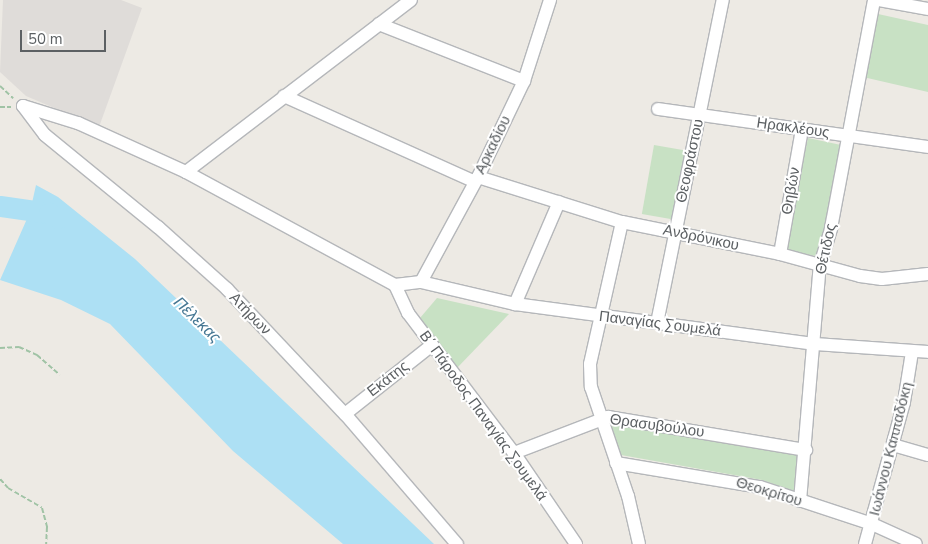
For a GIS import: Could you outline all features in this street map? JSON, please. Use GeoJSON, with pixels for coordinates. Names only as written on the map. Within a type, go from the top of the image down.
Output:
{"type":"FeatureCollection","features":[{"type":"Feature","properties":{"kind":"street"},"geometry":{"type":"LineString","coordinates":[[186,172],[412,0]]}},
{"type":"Feature","properties":{"kind":"street","name":"Αρκαδίου"},"geometry":{"type":"LineString","coordinates":[[421,282],[476,180],[524,81],[550,0]]}},
{"type":"Feature","properties":{"kind":"street","name":"Θεοφράστου"},"geometry":{"type":"LineString","coordinates":[[657,323],[723,0]]}},
{"type":"Feature","properties":{"kind":"street"},"geometry":{"type":"LineString","coordinates":[[876,0],[928,9]]}},
{"type":"Feature","properties":{"kind":"street","name":"Θέτιδος"},"geometry":{"type":"LineString","coordinates":[[800,501],[806,450],[820,266],[849,136],[876,0]]}},
{"type":"Feature","properties":{"kind":"street"},"geometry":{"type":"LineString","coordinates":[[379,24],[524,81]]}},
{"type":"Feature","properties":{"kind":"street","name":"Ανδρόνικου"},"geometry":{"type":"LineString","coordinates":[[284,96],[476,180],[559,202],[622,222],[780,254],[820,266],[882,279],[928,274]]}},
{"type":"Feature","properties":{"kind":"street"},"geometry":{"type":"LineString","coordinates":[[23,106],[78,123],[186,172],[395,285]]}},
{"type":"Feature","properties":{"kind":"street","name":"Ατήρων"},"geometry":{"type":"LineString","coordinates":[[23,106],[45,134],[158,227],[227,289],[345,414],[457,544]]}},
{"type":"Feature","properties":{"kind":"street","name":"Ηρακλέους"},"geometry":{"type":"LineString","coordinates":[[658,109],[928,147]]}},
{"type":"Feature","properties":{"kind":"street","name":"Θηβών"},"geometry":{"type":"LineString","coordinates":[[780,254],[802,129]]}},
{"type":"Feature","properties":{"kind":"street"},"geometry":{"type":"LineString","coordinates":[[515,304],[559,202]]}},
{"type":"Feature","properties":{"kind":"street"},"geometry":{"type":"LineString","coordinates":[[622,222],[599,316],[590,364],[591,387],[616,463],[639,544]]}},
{"type":"Feature","properties":{"kind":"street","name":"Παναγίας Σουμελά"},"geometry":{"type":"LineString","coordinates":[[395,285],[421,282],[515,304],[599,316],[815,344],[928,352]]}},
{"type":"Feature","properties":{"kind":"street","name":"Β΄ Πάροδος Παναγίας Σουμελά"},"geometry":{"type":"LineString","coordinates":[[395,285],[408,313],[514,453],[576,544]]}},
{"type":"Feature","properties":{"kind":"street","name":"Εκάτης"},"geometry":{"type":"LineString","coordinates":[[345,414],[432,345]]}},
{"type":"Feature","properties":{"kind":"street","name":"Ιωάννου Καππαδόκη"},"geometry":{"type":"LineString","coordinates":[[865,544],[893,445],[912,352]]}},
{"type":"Feature","properties":{"kind":"street","name":"Θρασυβούλου"},"geometry":{"type":"LineString","coordinates":[[514,453],[602,418],[617,418],[806,450]]}},
{"type":"Feature","properties":{"kind":"street"},"geometry":{"type":"LineString","coordinates":[[893,445],[928,455]]}},
{"type":"Feature","properties":{"kind":"street","name":"Θεοκρίτου"},"geometry":{"type":"LineString","coordinates":[[616,463],[739,482],[872,524],[916,544]]}},
{"type":"Feature","properties":{"kind":"path"},"geometry":{"type":"LineString","coordinates":[[0,86],[23,106]]}},
{"type":"Feature","properties":{"kind":"path"},"geometry":{"type":"LineString","coordinates":[[0,348],[19,348],[36,355],[60,374]]}},
{"type":"Feature","properties":{"kind":"path"},"geometry":{"type":"LineString","coordinates":[[0,479],[8,488],[42,508],[46,527],[46,544]]}},
{"type":"Feature","properties":{"kind":"shaded area"},"geometry":{"type":"Polygon","coordinates":[[[3,0],[121,0],[142,8],[99,127],[26,96],[0,72],[3,0]]]}},
{"type":"Feature","properties":{"kind":"green space"},"geometry":{"type":"Polygon","coordinates":[[[878,14],[928,25],[928,92],[863,77],[878,14]]]}},
{"type":"Feature","properties":{"kind":"green space"},"geometry":{"type":"Polygon","coordinates":[[[808,138],[842,145],[819,257],[784,250],[808,138]]]}},
{"type":"Feature","properties":{"kind":"green space"},"geometry":{"type":"Polygon","coordinates":[[[654,145],[688,151],[676,220],[642,214],[654,145]]]}},
{"type":"Feature","properties":{"kind":"green space"},"geometry":{"type":"Polygon","coordinates":[[[437,298],[509,314],[457,368],[420,318],[437,298]]]}},
{"type":"Feature","properties":{"kind":"green space"},"geometry":{"type":"Polygon","coordinates":[[[610,421],[799,454],[797,492],[762,480],[621,455],[610,421]]]}},
{"type":"Feature","properties":{"kind":"water"},"geometry":{"type":"Polygon","coordinates":[[[36,185],[58,197],[135,259],[434,544],[343,544],[233,451],[110,324],[61,300],[0,280],[30,212],[36,185]]]}},
{"type":"Feature","properties":{"kind":"waterway","name":"Πέλεκας"},"geometry":{"type":"LineString","coordinates":[[0,206],[49,213],[58,218]]}}]}
